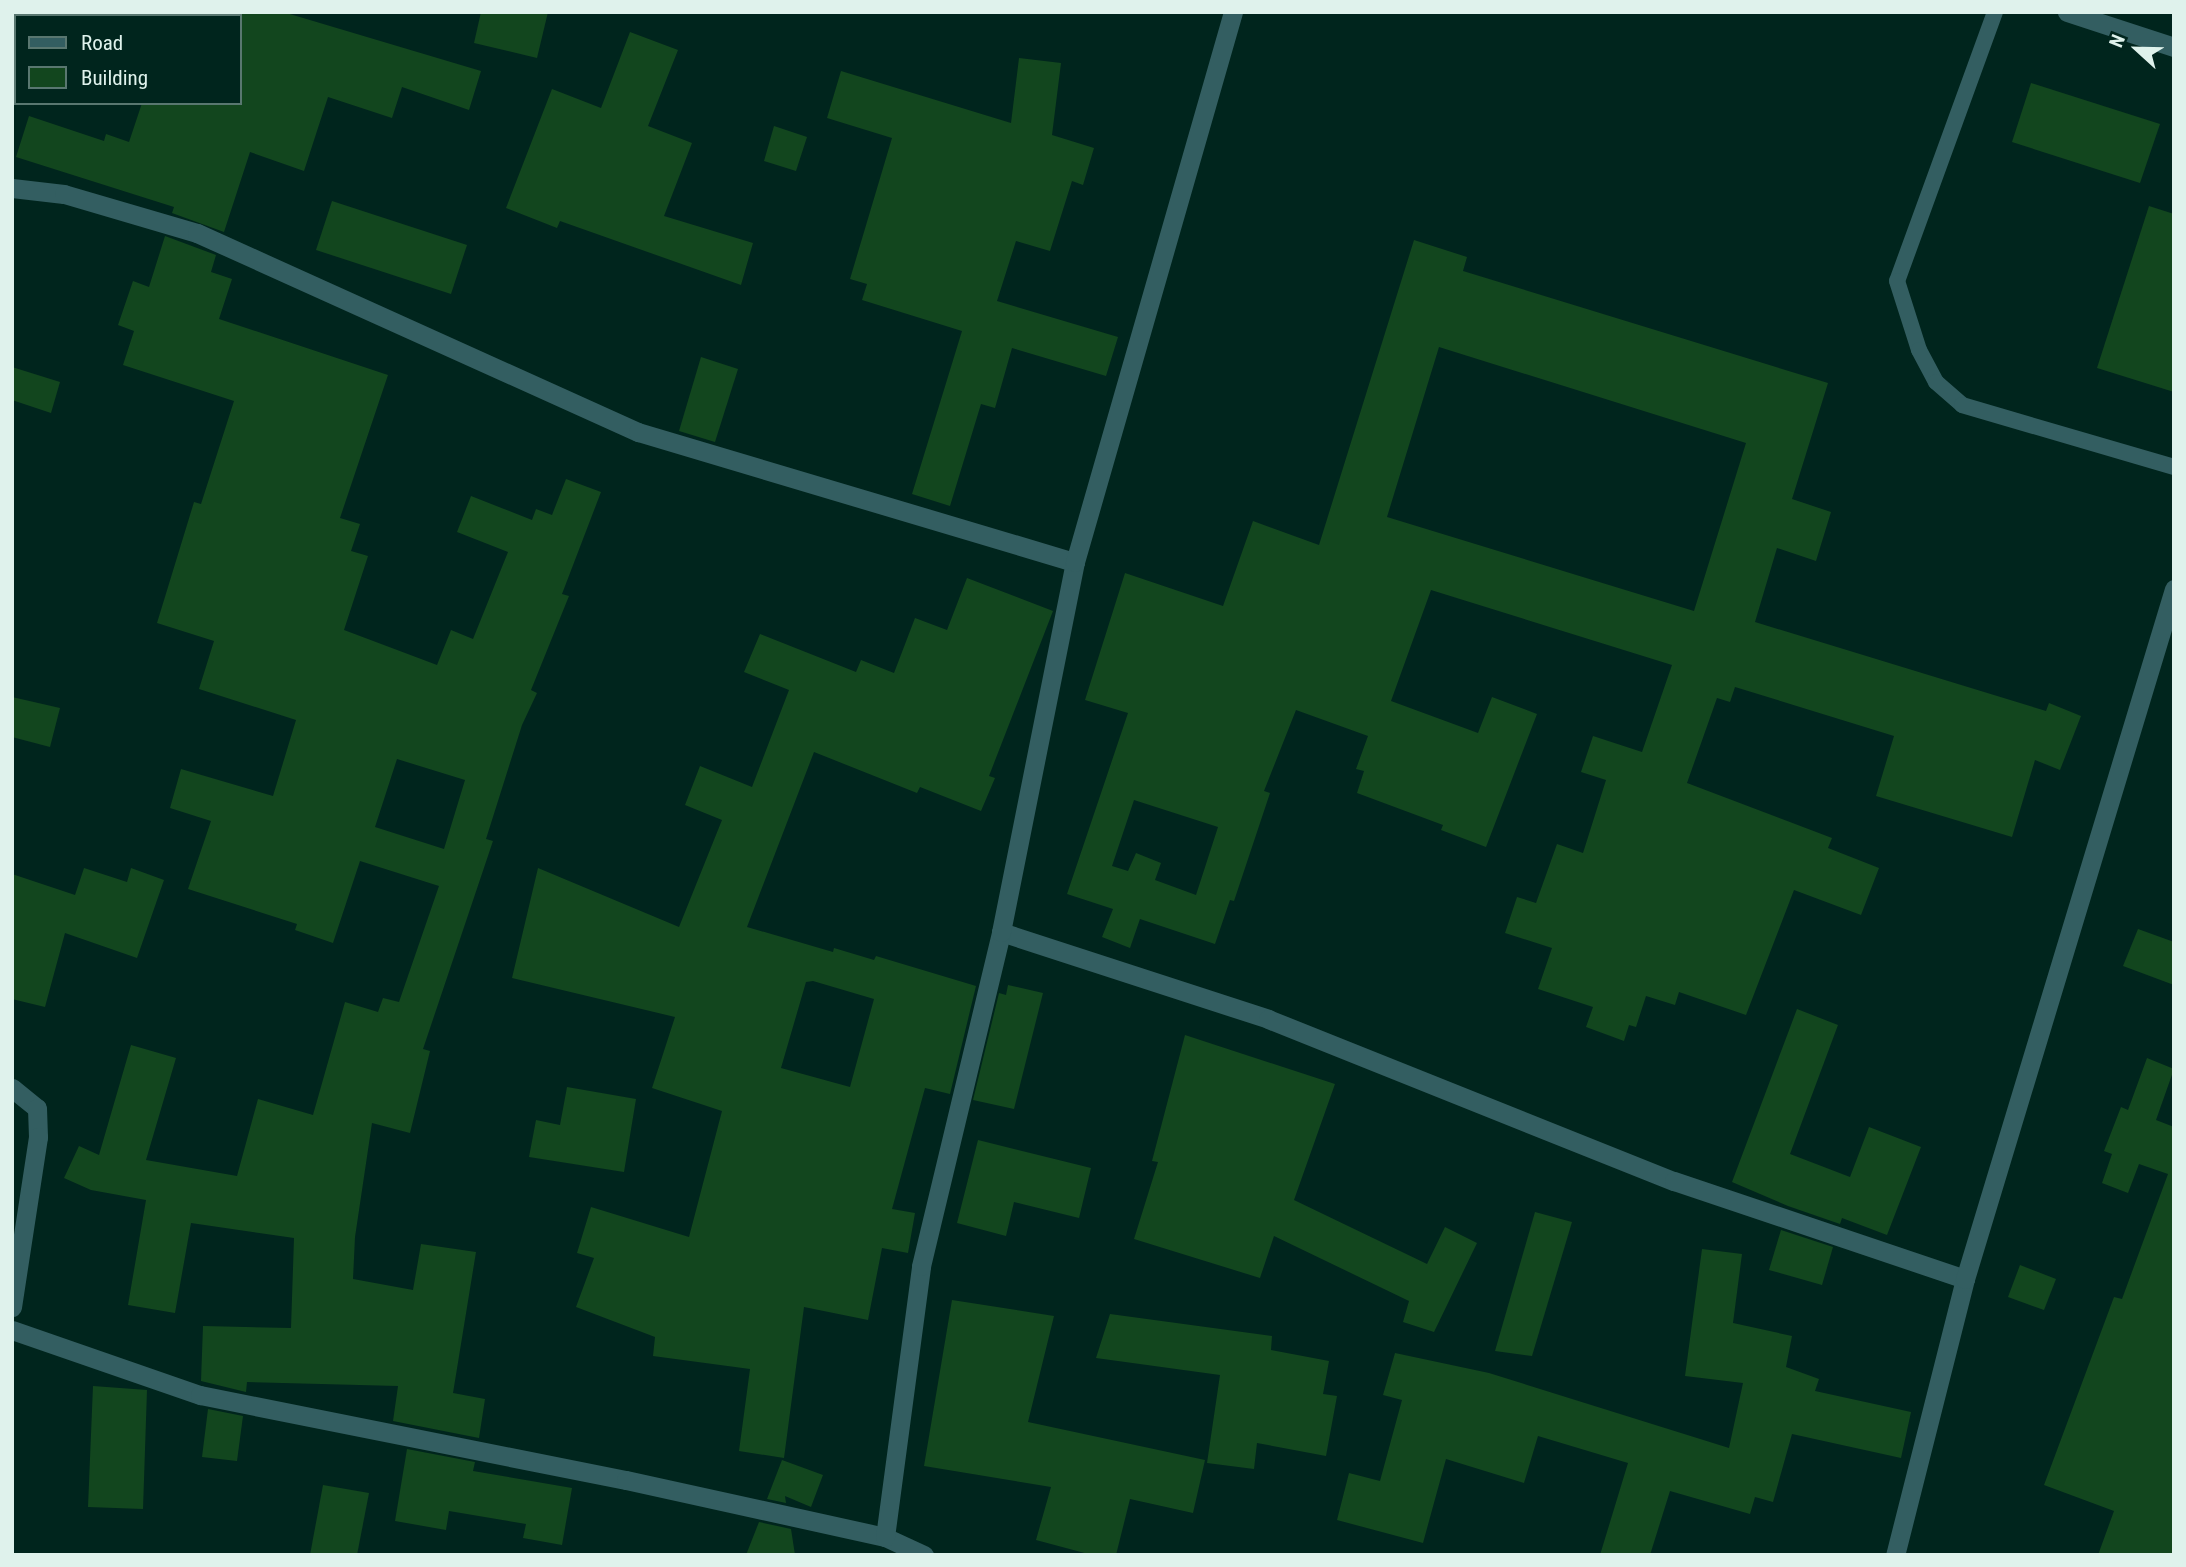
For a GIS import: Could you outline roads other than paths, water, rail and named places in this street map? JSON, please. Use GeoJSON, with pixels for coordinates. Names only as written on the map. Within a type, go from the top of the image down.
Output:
{"type":"FeatureCollection","features":[{"type":"Feature","properties":{"kind":"street"},"geometry":{"type":"LineString","coordinates":[[885,1537],[921,1266],[1001,932],[1075,562],[1233,12]]}},
{"type":"Feature","properties":{"kind":"street"},"geometry":{"type":"LineString","coordinates":[[2067,12],[2174,47]]}},
{"type":"Feature","properties":{"kind":"street"},"geometry":{"type":"LineString","coordinates":[[12,188],[64,194],[197,233],[638,432],[1075,562]]}},
{"type":"Feature","properties":{"kind":"street"},"geometry":{"type":"LineString","coordinates":[[1895,1555],[1965,1279],[2174,589]]}},
{"type":"Feature","properties":{"kind":"street"},"geometry":{"type":"LineString","coordinates":[[1001,932],[1268,1019],[1674,1181],[1965,1279]]}},
{"type":"Feature","properties":{"kind":"street"},"geometry":{"type":"LineString","coordinates":[[12,1088],[37,1108],[38,1137],[12,1307]]}},
{"type":"Feature","properties":{"kind":"street"},"geometry":{"type":"LineString","coordinates":[[12,1330],[200,1395],[626,1480],[885,1537],[924,1555]]}},
{"type":"Feature","properties":{"kind":"lane"},"geometry":{"type":"LineString","coordinates":[[1995,12],[1896,281],[1919,350],[1936,382],[1962,405],[2174,467]]}}]}
